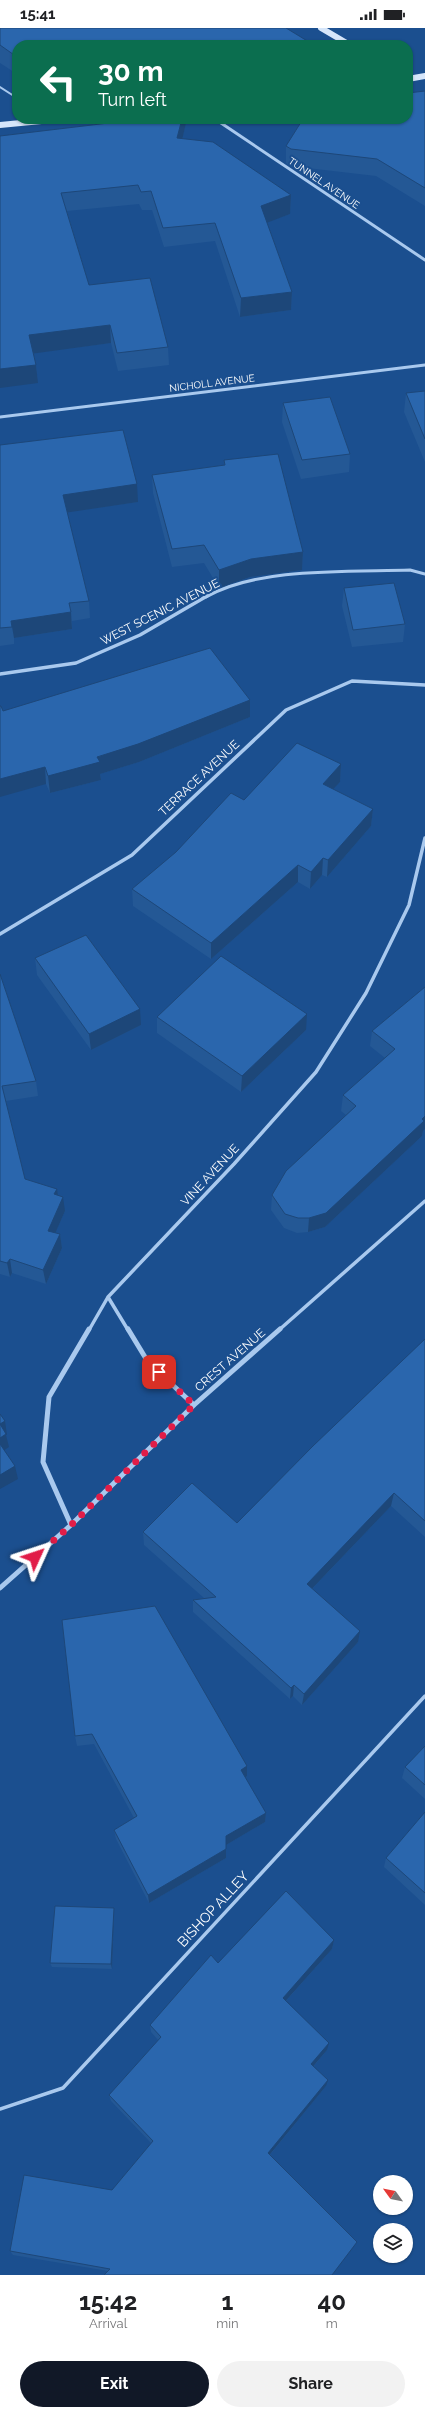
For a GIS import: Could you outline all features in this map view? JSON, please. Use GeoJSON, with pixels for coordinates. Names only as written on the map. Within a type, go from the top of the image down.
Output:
{"type":"FeatureCollection","features":[{"type":"Feature","properties":{"kind":"street"},"geometry":{"type":"LineString","coordinates":[[321,28],[341,40]]}},
{"type":"Feature","properties":{"kind":"street"},"geometry":{"type":"LineString","coordinates":[[413,78],[425,76]]}},
{"type":"Feature","properties":{"kind":"street"},"geometry":{"type":"LineString","coordinates":[[0,125],[12,124]]}},
{"type":"Feature","properties":{"kind":"street","name":"TUNNEL AVENUE"},"geometry":{"type":"LineString","coordinates":[[222,124],[425,260]]}},
{"type":"Feature","properties":{"kind":"street","name":"NICHOLL AVENUE"},"geometry":{"type":"LineString","coordinates":[[0,416],[425,365]]}},
{"type":"Feature","properties":{"kind":"street","name":"WEST SCENIC AVENUE"},"geometry":{"type":"LineString","coordinates":[[0,674],[76,663],[140,635],[214,592],[267,576],[410,570],[425,574]]}},
{"type":"Feature","properties":{"kind":"street","name":"TERRACE AVENUE"},"geometry":{"type":"LineString","coordinates":[[0,934],[132,855],[286,710],[352,681],[425,685]]}},
{"type":"Feature","properties":{"kind":"street","name":"VINE AVENUE"},"geometry":{"type":"LineString","coordinates":[[71,1525],[43,1462],[49,1397],[108,1297],[234,1164],[316,1072],[366,993],[409,905],[425,838]]}},
{"type":"Feature","properties":{"kind":"street","name":"CREST AVENUE"},"geometry":{"type":"LineString","coordinates":[[0,1588],[71,1525],[194,1405],[425,1201]]}},
{"type":"Feature","properties":{"kind":"street"},"geometry":{"type":"LineString","coordinates":[[108,1297],[148,1362],[194,1405]]}},
{"type":"Feature","properties":{"kind":"lane"},"geometry":{"type":"LineString","coordinates":[[0,87],[12,95]]}},
{"type":"Feature","properties":{"kind":"lane","name":"BISHOP ALLEY"},"geometry":{"type":"LineString","coordinates":[[0,2109],[63,2088],[425,1696]]}},
{"type":"Feature","properties":{"kind":"building"},"geometry":{"type":"Polygon","coordinates":[[[0,28],[286,28],[306,40],[12,40],[12,53],[0,45],[0,28]]]}},
{"type":"Feature","properties":{"kind":"building"},"geometry":{"type":"Polygon","coordinates":[[[425,91],[425,188],[377,159],[291,149],[286,146],[300,124],[413,124],[413,92],[425,91]]]}},
{"type":"Feature","properties":{"kind":"building"},"geometry":{"type":"Polygon","coordinates":[[[100,124],[181,124],[177,138],[213,142],[291,195],[261,206],[292,292],[241,298],[215,223],[163,228],[151,191],[141,192],[138,185],[61,193],[89,285],[150,278],[168,347],[117,353],[110,325],[29,335],[36,365],[0,369],[0,136],[100,124]]]}},
{"type":"Feature","properties":{"kind":"building"},"geometry":{"type":"Polygon","coordinates":[[[425,391],[425,439],[406,393],[425,391]]]}},
{"type":"Feature","properties":{"kind":"building"},"geometry":{"type":"Polygon","coordinates":[[[330,397],[350,454],[302,460],[283,403],[330,397]]]}},
{"type":"Feature","properties":{"kind":"building"},"geometry":{"type":"Polygon","coordinates":[[[123,430],[137,484],[63,495],[89,601],[69,603],[71,612],[11,621],[12,627],[0,628],[0,445],[123,430]]]}},
{"type":"Feature","properties":{"kind":"building"},"geometry":{"type":"Polygon","coordinates":[[[278,454],[303,552],[251,559],[219,570],[204,545],[172,549],[152,475],[225,465],[224,460],[278,454]]]}},
{"type":"Feature","properties":{"kind":"building"},"geometry":{"type":"Polygon","coordinates":[[[394,583],[405,624],[353,630],[344,588],[394,583]]]}},
{"type":"Feature","properties":{"kind":"building"},"geometry":{"type":"Polygon","coordinates":[[[210,648],[250,700],[138,744],[97,757],[100,762],[48,776],[45,767],[0,779],[0,706],[3,711],[210,648]]]}},
{"type":"Feature","properties":{"kind":"building"},"geometry":{"type":"Polygon","coordinates":[[[297,743],[341,764],[323,784],[373,809],[328,860],[323,858],[311,872],[298,865],[211,943],[132,889],[176,852],[231,793],[244,800],[297,743]]]}},
{"type":"Feature","properties":{"kind":"building"},"geometry":{"type":"Polygon","coordinates":[[[86,935],[140,1009],[89,1034],[35,958],[86,935]]]}},
{"type":"Feature","properties":{"kind":"building"},"geometry":{"type":"Polygon","coordinates":[[[221,956],[307,1014],[242,1076],[157,1017],[221,956]]]}},
{"type":"Feature","properties":{"kind":"building"},"geometry":{"type":"Polygon","coordinates":[[[0,974],[36,1081],[2,1086],[25,1179],[57,1189],[54,1194],[63,1197],[48,1231],[60,1234],[43,1270],[10,1259],[7,1263],[0,1261],[0,974]]]}},
{"type":"Feature","properties":{"kind":"building"},"geometry":{"type":"Polygon","coordinates":[[[425,987],[425,1116],[422,1119],[424,1121],[326,1213],[309,1218],[298,1218],[285,1214],[272,1195],[286,1171],[356,1106],[343,1095],[395,1049],[372,1031],[425,987]]]}},
{"type":"Feature","properties":{"kind":"building"},"geometry":{"type":"Polygon","coordinates":[[[425,1339],[425,1521],[394,1493],[307,1584],[360,1631],[304,1694],[294,1685],[291,1688],[193,1600],[216,1597],[143,1532],[192,1483],[237,1523],[313,1446],[425,1339]]]}},
{"type":"Feature","properties":{"kind":"building"},"geometry":{"type":"Polygon","coordinates":[[[0,1414],[5,1421],[0,1424],[0,1414]]]}},
{"type":"Feature","properties":{"kind":"building"},"geometry":{"type":"Polygon","coordinates":[[[0,1424],[6,1434],[0,1438],[0,1424]]]}},
{"type":"Feature","properties":{"kind":"building"},"geometry":{"type":"Polygon","coordinates":[[[0,1444],[15,1466],[0,1475],[0,1444]]]}},
{"type":"Feature","properties":{"kind":"building"},"geometry":{"type":"Polygon","coordinates":[[[155,1606],[247,1766],[241,1770],[266,1813],[226,1836],[226,1849],[148,1895],[114,1830],[137,1816],[92,1734],[75,1736],[62,1620],[155,1606]]]}},
{"type":"Feature","properties":{"kind":"building"},"geometry":{"type":"Polygon","coordinates":[[[425,1746],[425,1785],[405,1767],[425,1746]]]}},
{"type":"Feature","properties":{"kind":"building"},"geometry":{"type":"Polygon","coordinates":[[[425,1812],[425,1893],[386,1858],[425,1812]]]}},
{"type":"Feature","properties":{"kind":"building"},"geometry":{"type":"Polygon","coordinates":[[[286,1891],[334,1940],[283,1998],[329,2043],[311,2064],[328,2080],[268,2153],[357,2242],[332,2275],[104,2275],[110,2269],[10,2251],[24,2175],[112,2190],[153,2141],[109,2095],[161,2037],[150,2025],[211,1955],[218,1963],[286,1891]]]}},
{"type":"Feature","properties":{"kind":"building"},"geometry":{"type":"Polygon","coordinates":[[[55,1906],[114,1908],[111,1964],[50,1963],[55,1906]]]}},
{"type":"Feature","properties":{"kind":"route"},"geometry":{"type":"LineString","coordinates":[[35,1557],[71,1525],[194,1405],[159,1372]]}}]}
